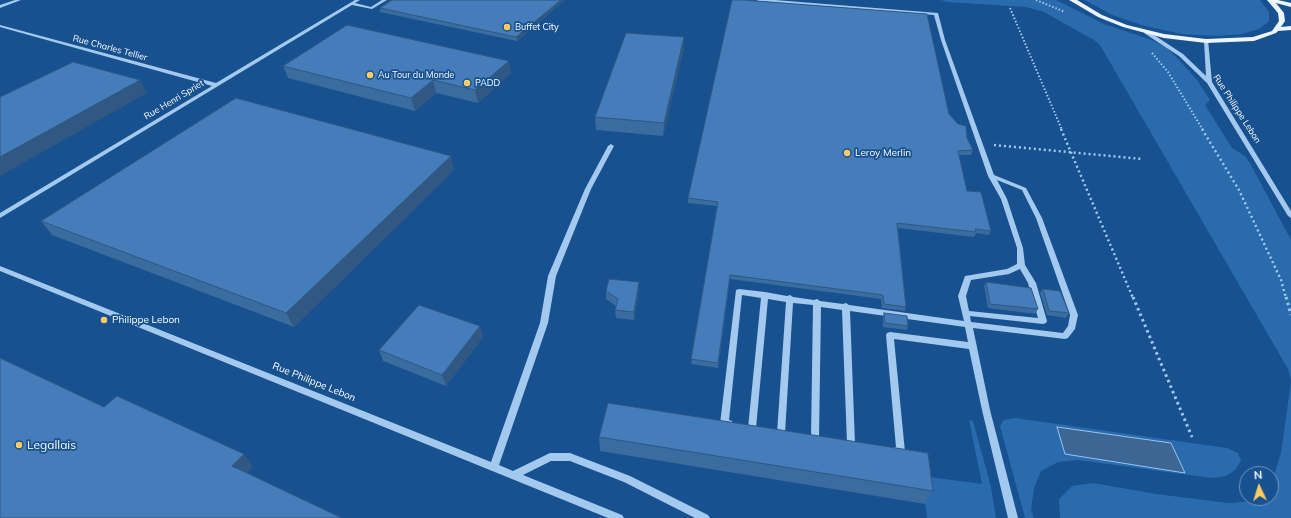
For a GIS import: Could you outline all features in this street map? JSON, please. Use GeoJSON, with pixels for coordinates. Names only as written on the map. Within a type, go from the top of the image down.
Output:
{"type":"FeatureCollection","features":[{"type":"Feature","properties":{"kind":"main road"},"geometry":{"type":"LineString","coordinates":[[1072,0],[1100,16],[1146,32],[1206,41],[1254,39],[1268,35],[1278,29],[1291,28]]}},
{"type":"Feature","properties":{"kind":"main road"},"geometry":{"type":"LineString","coordinates":[[1270,0],[1291,5]]}},
{"type":"Feature","properties":{"kind":"main road"},"geometry":{"type":"LineString","coordinates":[[1270,0],[1281,13],[1282,21],[1278,29]]}},
{"type":"Feature","properties":{"kind":"street"},"geometry":{"type":"LineString","coordinates":[[1,7],[19,0]]}},
{"type":"Feature","properties":{"kind":"street","name":"Rue Henri Spriet"},"geometry":{"type":"LineString","coordinates":[[0,216],[358,0]]}},
{"type":"Feature","properties":{"kind":"street"},"geometry":{"type":"LineString","coordinates":[[352,4],[372,8],[385,0]]}},
{"type":"Feature","properties":{"kind":"street"},"geometry":{"type":"LineString","coordinates":[[758,0],[936,14],[943,40],[991,176],[1004,199],[1020,248],[1022,265],[1032,283],[1043,321],[965,313]]}},
{"type":"Feature","properties":{"kind":"street","name":"Rue Charles Tellier"},"geometry":{"type":"LineString","coordinates":[[0,26],[216,85]]}},
{"type":"Feature","properties":{"kind":"street","name":"Rue Philippe Lebon"},"geometry":{"type":"LineString","coordinates":[[1146,32],[1181,55],[1209,82],[1291,216]]}},
{"type":"Feature","properties":{"kind":"street"},"geometry":{"type":"LineString","coordinates":[[1206,41],[1209,82]]}},
{"type":"Feature","properties":{"kind":"street"},"geometry":{"type":"LineString","coordinates":[[494,467],[544,323],[552,276],[588,189],[611,146]]}},
{"type":"Feature","properties":{"kind":"street"},"geometry":{"type":"LineString","coordinates":[[765,295],[748,427],[724,424],[739,292],[765,295],[790,298],[846,306],[968,325],[1065,336],[1072,327],[1074,315],[1039,218],[1024,189],[991,176]]}},
{"type":"Feature","properties":{"kind":"street"},"geometry":{"type":"LineString","coordinates":[[1013,518],[986,410],[962,296],[968,278],[1009,271],[1022,265]]}},
{"type":"Feature","properties":{"kind":"street","name":"Rue Philippe Lebon"},"geometry":{"type":"LineString","coordinates":[[0,268],[619,518]]}},
{"type":"Feature","properties":{"kind":"street"},"geometry":{"type":"LineString","coordinates":[[781,433],[790,298]]}},
{"type":"Feature","properties":{"kind":"street"},"geometry":{"type":"LineString","coordinates":[[815,438],[817,302]]}},
{"type":"Feature","properties":{"kind":"street"},"geometry":{"type":"LineString","coordinates":[[846,306],[851,444]]}},
{"type":"Feature","properties":{"kind":"street"},"geometry":{"type":"LineString","coordinates":[[886,450],[901,452],[890,335],[972,346]]}},
{"type":"Feature","properties":{"kind":"street"},"geometry":{"type":"LineString","coordinates":[[513,475],[550,457],[570,457],[627,479],[705,518]]}},
{"type":"Feature","properties":{"kind":"path"},"geometry":{"type":"LineString","coordinates":[[1010,8],[1192,437]]}},
{"type":"Feature","properties":{"kind":"path"},"geometry":{"type":"LineString","coordinates":[[1161,61],[1203,127],[1243,197],[1281,280],[1291,315]]}},
{"type":"Feature","properties":{"kind":"path"},"geometry":{"type":"LineString","coordinates":[[980,143],[1142,159]]}},
{"type":"Feature","properties":{"kind":"shaded area"},"geometry":{"type":"Polygon","coordinates":[[[941,0],[1056,0],[1104,24],[1152,40],[1167,48],[1180,61],[1197,80],[1210,100],[1205,105],[1232,148],[1245,156],[1250,163],[1291,240],[1291,380],[1288,369],[1100,45],[1094,40],[1044,12],[1026,7],[947,2],[941,0]]]}},
{"type":"Feature","properties":{"kind":"shaded area"},"geometry":{"type":"Polygon","coordinates":[[[1085,0],[1260,0],[1269,12],[1269,21],[1259,29],[1242,34],[1218,36],[1182,34],[1145,26],[1112,15],[1085,0]]]}},
{"type":"Feature","properties":{"kind":"shaded area"},"geometry":{"type":"Polygon","coordinates":[[[1291,382],[1291,518],[1060,518],[1059,499],[1072,486],[1093,483],[1156,494],[1229,503],[1239,502],[1239,506],[1279,506],[1279,466],[1277,466],[1281,453],[1291,382]]]}},
{"type":"Feature","properties":{"kind":"shaded area"},"geometry":{"type":"Polygon","coordinates":[[[1015,418],[1227,448],[1238,453],[1241,461],[1235,470],[1226,476],[1212,478],[1078,460],[1058,462],[1041,471],[1034,488],[1031,510],[1034,518],[1025,518],[1000,426],[1004,420],[1015,418]]]}},
{"type":"Feature","properties":{"kind":"shaded area"},"geometry":{"type":"Polygon","coordinates":[[[969,420],[973,421],[991,487],[996,518],[927,518],[922,476],[982,484],[969,420]]]}},
{"type":"Feature","properties":{"kind":"shaded area"},"geometry":{"type":"Polygon","coordinates":[[[1057,427],[1171,443],[1185,473],[1065,454],[1057,427]]]}},
{"type":"Feature","properties":{"kind":"building"},"geometry":{"type":"Polygon","coordinates":[[[392,0],[561,0],[516,37],[380,8],[392,0]]]}},
{"type":"Feature","properties":{"kind":"building","name":"Leroy Merlin"},"geometry":{"type":"Polygon","coordinates":[[[732,0],[927,14],[949,114],[958,124],[966,126],[967,138],[973,150],[958,151],[967,191],[981,192],[991,231],[975,229],[976,232],[897,223],[906,307],[884,304],[883,295],[730,275],[718,363],[691,359],[718,202],[688,198],[732,0]]]}},
{"type":"Feature","properties":{"kind":"building"},"geometry":{"type":"Polygon","coordinates":[[[347,25],[509,61],[475,90],[433,80],[411,98],[283,66],[347,25]]]}},
{"type":"Feature","properties":{"kind":"building"},"geometry":{"type":"Polygon","coordinates":[[[626,33],[684,37],[664,123],[595,117],[626,33]]]}},
{"type":"Feature","properties":{"kind":"building"},"geometry":{"type":"Polygon","coordinates":[[[73,62],[140,80],[0,157],[0,97],[73,62]]]}},
{"type":"Feature","properties":{"kind":"building"},"geometry":{"type":"Polygon","coordinates":[[[236,98],[451,156],[286,313],[41,221],[236,98]]]}},
{"type":"Feature","properties":{"kind":"building"},"geometry":{"type":"Polygon","coordinates":[[[609,279],[639,282],[634,312],[615,310],[618,299],[606,291],[609,279]]]}},
{"type":"Feature","properties":{"kind":"building"},"geometry":{"type":"Polygon","coordinates":[[[986,282],[1031,288],[1038,309],[990,304],[986,282]]]}},
{"type":"Feature","properties":{"kind":"building"},"geometry":{"type":"Polygon","coordinates":[[[1043,289],[1060,291],[1069,313],[1049,311],[1043,289]]]}},
{"type":"Feature","properties":{"kind":"building"},"geometry":{"type":"Polygon","coordinates":[[[419,305],[480,326],[442,375],[379,350],[419,305]]]}},
{"type":"Feature","properties":{"kind":"building"},"geometry":{"type":"Polygon","coordinates":[[[884,313],[907,316],[908,326],[885,323],[884,313]]]}},
{"type":"Feature","properties":{"kind":"building"},"geometry":{"type":"Polygon","coordinates":[[[0,358],[104,407],[117,396],[244,454],[232,466],[342,518],[0,518],[0,358]]]}},
{"type":"Feature","properties":{"kind":"building"},"geometry":{"type":"Polygon","coordinates":[[[608,403],[928,453],[933,491],[599,437],[608,403]]]}},
{"type":"Feature","properties":{"kind":"place","name":"Buffet City"},"geometry":{"type":"Point","coordinates":[507,27]}},
{"type":"Feature","properties":{"kind":"place","name":"Au Tour du Monde"},"geometry":{"type":"Point","coordinates":[370,75]}},
{"type":"Feature","properties":{"kind":"place","name":"PADD"},"geometry":{"type":"Point","coordinates":[467,83]}},
{"type":"Feature","properties":{"kind":"place","name":"Leroy Merlin"},"geometry":{"type":"Point","coordinates":[847,153]}},
{"type":"Feature","properties":{"kind":"place","name":"Philippe Lebon"},"geometry":{"type":"Point","coordinates":[104,320]}},
{"type":"Feature","properties":{"kind":"place","name":"Legallais"},"geometry":{"type":"Point","coordinates":[19,445]}}]}
